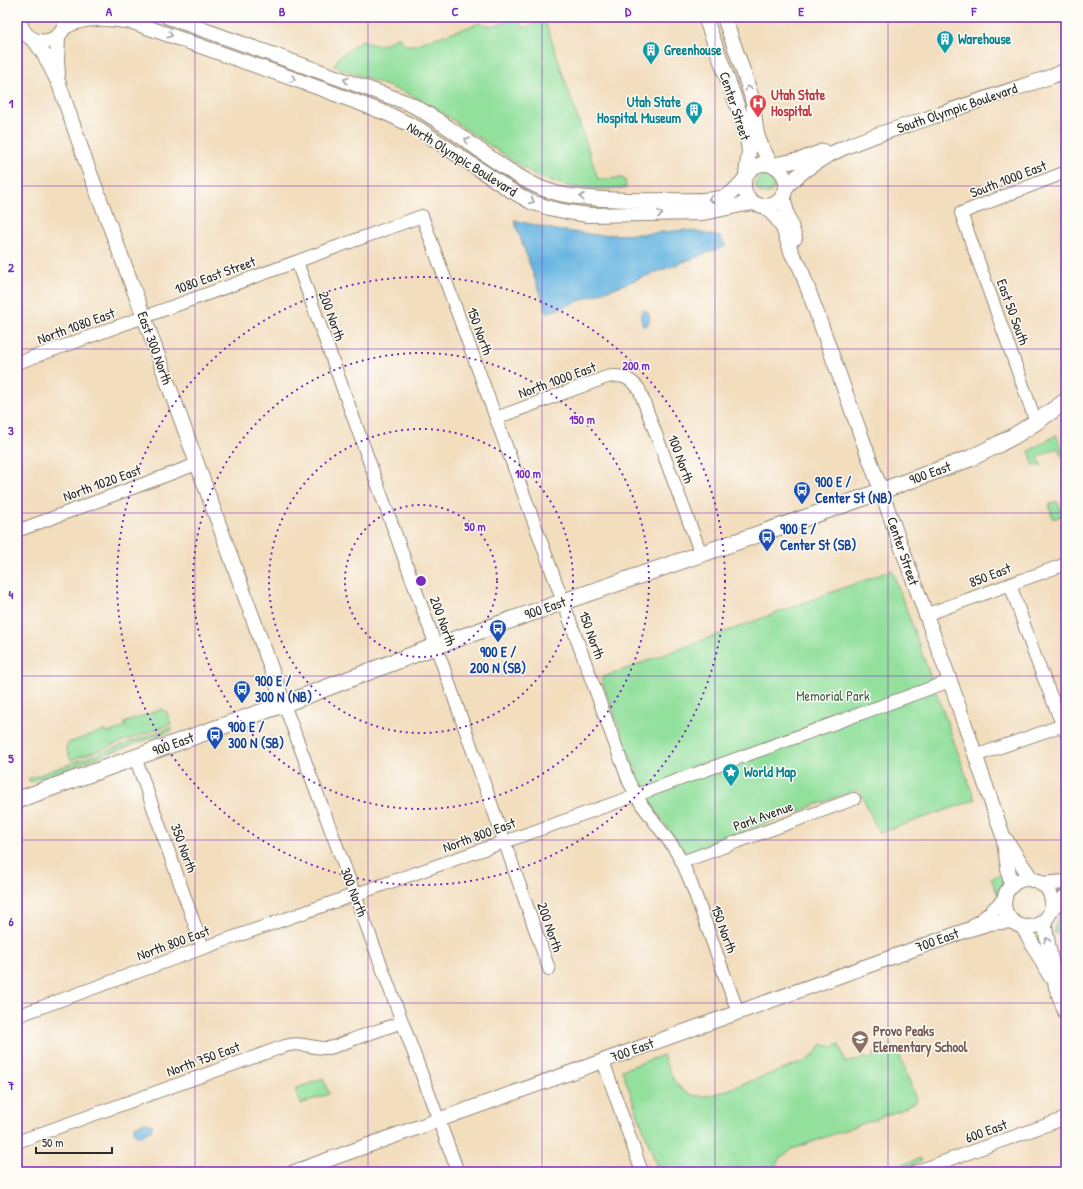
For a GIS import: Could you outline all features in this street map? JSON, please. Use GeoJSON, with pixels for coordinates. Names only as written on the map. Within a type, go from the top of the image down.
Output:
{"type":"FeatureCollection","features":[{"type":"Feature","properties":{"kind":"main road","name":"900 East"},"geometry":{"type":"LineString","coordinates":[[17,800],[284,704],[436,646],[882,491],[971,458],[999,444],[1036,422],[1066,401]]}},
{"type":"Feature","properties":{"kind":"street","name":"North Olympic Boulevard"},"geometry":{"type":"LineString","coordinates":[[168,17],[408,103],[427,112],[514,174],[540,187],[559,194],[574,197],[634,200],[719,199],[732,192],[745,178]]}},
{"type":"Feature","properties":{"kind":"street","name":"Center Street"},"geometry":{"type":"LineString","coordinates":[[705,17],[746,130],[749,150],[745,178]]}},
{"type":"Feature","properties":{"kind":"street","name":"Center Street"},"geometry":{"type":"LineString","coordinates":[[724,17],[751,95],[759,140],[771,165]]}},
{"type":"Feature","properties":{"kind":"street","name":"East 300 North"},"geometry":{"type":"LineString","coordinates":[[18,19],[27,38],[45,56],[59,84],[250,612]]}},
{"type":"Feature","properties":{"kind":"street","name":"North Olympic Boulevard"},"geometry":{"type":"LineString","coordinates":[[27,38],[42,42],[50,41],[63,27],[77,22],[96,19],[115,19],[132,22],[322,89],[388,114],[419,129],[510,190],[531,202],[549,208],[588,215],[701,213],[717,211],[735,205],[759,204]]}},
{"type":"Feature","properties":{"kind":"street","name":"East 300 North"},"geometry":{"type":"LineString","coordinates":[[59,84],[57,61],[63,27]]}},
{"type":"Feature","properties":{"kind":"street"},"geometry":{"type":"LineString","coordinates":[[724,69],[740,63]]}},
{"type":"Feature","properties":{"kind":"street","name":"South Olympic Boulevard"},"geometry":{"type":"LineString","coordinates":[[771,165],[800,160],[822,152],[848,146],[1053,76],[1066,70]]}},
{"type":"Feature","properties":{"kind":"street","name":"South Olympic Boulevard"},"geometry":{"type":"LineString","coordinates":[[784,191],[796,176],[810,166],[848,146]]}},
{"type":"Feature","properties":{"kind":"street"},"geometry":{"type":"LineString","coordinates":[[765,164],[771,165],[782,173],[785,182],[784,191],[776,203],[759,204],[748,198],[745,193],[745,178],[754,167],[765,164]]}},
{"type":"Feature","properties":{"kind":"street","name":"South 1000 East"},"geometry":{"type":"LineString","coordinates":[[961,213],[1066,172]]}},
{"type":"Feature","properties":{"kind":"street","name":"Center Street"},"geometry":{"type":"LineString","coordinates":[[784,191],[787,214],[799,250],[800,267]]}},
{"type":"Feature","properties":{"kind":"street","name":"Center Street"},"geometry":{"type":"LineString","coordinates":[[759,204],[778,220],[783,228],[792,254],[800,267],[882,491],[925,615],[950,681],[1003,836],[1008,893]]}},
{"type":"Feature","properties":{"kind":"street","name":"East 50 South"},"geometry":{"type":"LineString","coordinates":[[961,213],[1036,422]]}},
{"type":"Feature","properties":{"kind":"street","name":"150 North"},"geometry":{"type":"LineString","coordinates":[[297,262],[422,216],[629,782],[636,795],[674,848],[682,862],[738,1012]]}},
{"type":"Feature","properties":{"kind":"street","name":"1080 East Street"},"geometry":{"type":"LineString","coordinates":[[144,317],[297,262]]}},
{"type":"Feature","properties":{"kind":"street","name":"200 North"},"geometry":{"type":"LineString","coordinates":[[297,262],[436,646],[549,969]]}},
{"type":"Feature","properties":{"kind":"street","name":"North 1080 East"},"geometry":{"type":"LineString","coordinates":[[17,363],[144,317]]}},
{"type":"Feature","properties":{"kind":"street","name":"North 1000 East"},"geometry":{"type":"LineString","coordinates":[[496,418],[608,377],[622,376],[628,379]]}},
{"type":"Feature","properties":{"kind":"street","name":"100 North"},"geometry":{"type":"LineString","coordinates":[[628,379],[640,389],[701,554]]}},
{"type":"Feature","properties":{"kind":"street","name":"North 1020 East"},"geometry":{"type":"LineString","coordinates":[[17,531],[197,464]]}},
{"type":"Feature","properties":{"kind":"street","name":"850 East"},"geometry":{"type":"LineString","coordinates":[[925,615],[1066,564]]}},
{"type":"Feature","properties":{"kind":"street"},"geometry":{"type":"LineString","coordinates":[[975,756],[1065,728],[1035,656],[1010,584]]}},
{"type":"Feature","properties":{"kind":"street","name":"300 North"},"geometry":{"type":"LineString","coordinates":[[250,612],[458,1172]]}},
{"type":"Feature","properties":{"kind":"street","name":"North 800 East"},"geometry":{"type":"LineString","coordinates":[[17,1016],[950,681]]}},
{"type":"Feature","properties":{"kind":"street","name":"350 North"},"geometry":{"type":"LineString","coordinates":[[135,757],[203,948]]}},
{"type":"Feature","properties":{"kind":"street","name":"Park Avenue"},"geometry":{"type":"LineString","coordinates":[[682,862],[854,798]]}},
{"type":"Feature","properties":{"kind":"street","name":"Center Street"},"geometry":{"type":"LineString","coordinates":[[1003,836],[1037,882]]}},
{"type":"Feature","properties":{"kind":"street"},"geometry":{"type":"LineString","coordinates":[[1056,987],[1018,924],[1006,911],[1008,893],[1020,881],[1066,882]]}},
{"type":"Feature","properties":{"kind":"street"},"geometry":{"type":"LineString","coordinates":[[1018,924],[1036,926],[1044,922],[1050,913],[1052,908],[1052,899],[1049,893],[1037,882]]}},
{"type":"Feature","properties":{"kind":"street","name":"700 East"},"geometry":{"type":"LineString","coordinates":[[970,928],[987,916],[1008,893]]}},
{"type":"Feature","properties":{"kind":"street"},"geometry":{"type":"LineString","coordinates":[[1052,908],[1066,896]]}},
{"type":"Feature","properties":{"kind":"street"},"geometry":{"type":"LineString","coordinates":[[1044,922],[1056,987],[1066,1014]]}},
{"type":"Feature","properties":{"kind":"street","name":"700 East"},"geometry":{"type":"LineString","coordinates":[[294,1172],[970,928],[990,923],[1018,924]]}},
{"type":"Feature","properties":{"kind":"street","name":"North 750 East"},"geometry":{"type":"LineString","coordinates":[[17,1142],[285,1046],[302,1043],[318,1048],[338,1046],[347,1041],[402,1022]]}},
{"type":"Feature","properties":{"kind":"street"},"geometry":{"type":"LineString","coordinates":[[603,1061],[642,1172]]}},
{"type":"Feature","properties":{"kind":"street","name":"600 East"},"geometry":{"type":"LineString","coordinates":[[915,1172],[1066,1118]]}},
{"type":"Feature","properties":{"kind":"green space"},"geometry":{"type":"Polygon","coordinates":[[[519,17],[523,28],[545,21],[598,179],[623,178],[625,180],[626,188],[601,189],[571,187],[539,177],[435,108],[409,94],[334,66],[339,57],[362,40],[378,45],[389,42],[398,36],[405,45],[414,45],[481,23],[485,25],[498,25],[519,17]]]}},
{"type":"Feature","properties":{"kind":"green space"},"geometry":{"type":"Polygon","coordinates":[[[761,176],[769,176],[774,181],[772,192],[769,194],[761,194],[756,189],[756,181],[761,176]]]}},
{"type":"Feature","properties":{"kind":"green space"},"geometry":{"type":"Polygon","coordinates":[[[1056,435],[1066,457],[1063,458],[1057,448],[1038,457],[1042,467],[1034,465],[1029,451],[1056,435]]]}},
{"type":"Feature","properties":{"kind":"green space"},"geometry":{"type":"Polygon","coordinates":[[[1057,501],[1061,510],[1066,508],[1066,514],[1053,519],[1049,505],[1057,501]]]}},
{"type":"Feature","properties":{"kind":"green space","name":"Memorial Park"},"geometry":{"type":"Polygon","coordinates":[[[892,570],[975,800],[879,833],[859,789],[686,853],[655,810],[638,779],[601,678],[892,570]]]}},
{"type":"Feature","properties":{"kind":"green space"},"geometry":{"type":"Polygon","coordinates":[[[162,709],[166,711],[171,724],[71,760],[66,748],[68,743],[106,730],[107,733],[125,727],[124,723],[162,709]]]}},
{"type":"Feature","properties":{"kind":"green space"},"geometry":{"type":"Polygon","coordinates":[[[172,727],[173,730],[30,782],[28,779],[172,727]]]}},
{"type":"Feature","properties":{"kind":"green space"},"geometry":{"type":"Polygon","coordinates":[[[999,875],[1003,877],[998,895],[991,878],[999,875]]]}},
{"type":"Feature","properties":{"kind":"green space"},"geometry":{"type":"Polygon","coordinates":[[[1060,914],[1066,931],[1058,934],[1054,933],[1054,930],[1060,914]]]}},
{"type":"Feature","properties":{"kind":"green space"},"geometry":{"type":"Polygon","coordinates":[[[822,1044],[832,1047],[839,1044],[846,1063],[854,1060],[857,1062],[866,1057],[871,1059],[873,1054],[879,1052],[882,1053],[884,1049],[892,1046],[894,1047],[896,1052],[898,1051],[917,1102],[908,1105],[906,1108],[795,1148],[781,1157],[773,1172],[659,1172],[622,1070],[663,1055],[672,1077],[681,1089],[695,1096],[706,1096],[716,1094],[806,1061],[814,1055],[822,1044]]]}},
{"type":"Feature","properties":{"kind":"green space"},"geometry":{"type":"Polygon","coordinates":[[[323,1078],[329,1094],[301,1104],[295,1089],[323,1078]]]}},
{"type":"Feature","properties":{"kind":"green space"},"geometry":{"type":"Polygon","coordinates":[[[921,1158],[921,1162],[896,1171],[893,1168],[921,1158]]]}},
{"type":"Feature","properties":{"kind":"water"},"geometry":{"type":"Polygon","coordinates":[[[514,220],[556,230],[597,235],[644,234],[684,230],[720,237],[726,246],[547,313],[514,220]]]}},
{"type":"Feature","properties":{"kind":"water"},"geometry":{"type":"Polygon","coordinates":[[[645,310],[649,314],[649,320],[648,324],[643,326],[641,314],[642,311],[645,310]]]}},
{"type":"Feature","properties":{"kind":"water"},"geometry":{"type":"Polygon","coordinates":[[[144,1122],[151,1124],[151,1130],[140,1136],[136,1135],[134,1132],[135,1126],[144,1122]]]}},
{"type":"Feature","properties":{"kind":"place","name":"Warehouse"},"geometry":{"type":"Point","coordinates":[945,54]}},
{"type":"Feature","properties":{"kind":"place","name":"Greenhouse"},"geometry":{"type":"Point","coordinates":[651,65]}},
{"type":"Feature","properties":{"kind":"place","name":"Utah State Hospital"},"geometry":{"type":"Point","coordinates":[758,118]}},
{"type":"Feature","properties":{"kind":"place","name":"Utah State Hospital Museum"},"geometry":{"type":"Point","coordinates":[694,125]}},
{"type":"Feature","properties":{"kind":"place","name":"900 E / Center St (NB)"},"geometry":{"type":"Point","coordinates":[802,505]}},
{"type":"Feature","properties":{"kind":"place","name":"900 E / Center St (SB)"},"geometry":{"type":"Point","coordinates":[767,552]}},
{"type":"Feature","properties":{"kind":"place","name":"900 E / 200 N (SB)"},"geometry":{"type":"Point","coordinates":[498,643]}},
{"type":"Feature","properties":{"kind":"place","name":"900 E / 300 N (NB)"},"geometry":{"type":"Point","coordinates":[242,704]}},
{"type":"Feature","properties":{"kind":"place","name":"900 E / 300 N (SB)"},"geometry":{"type":"Point","coordinates":[215,750]}},
{"type":"Feature","properties":{"kind":"place","name":"World Map"},"geometry":{"type":"Point","coordinates":[731,787]}},
{"type":"Feature","properties":{"kind":"place","name":"Provo Peaks Elementary School"},"geometry":{"type":"Point","coordinates":[860,1054]}}]}
